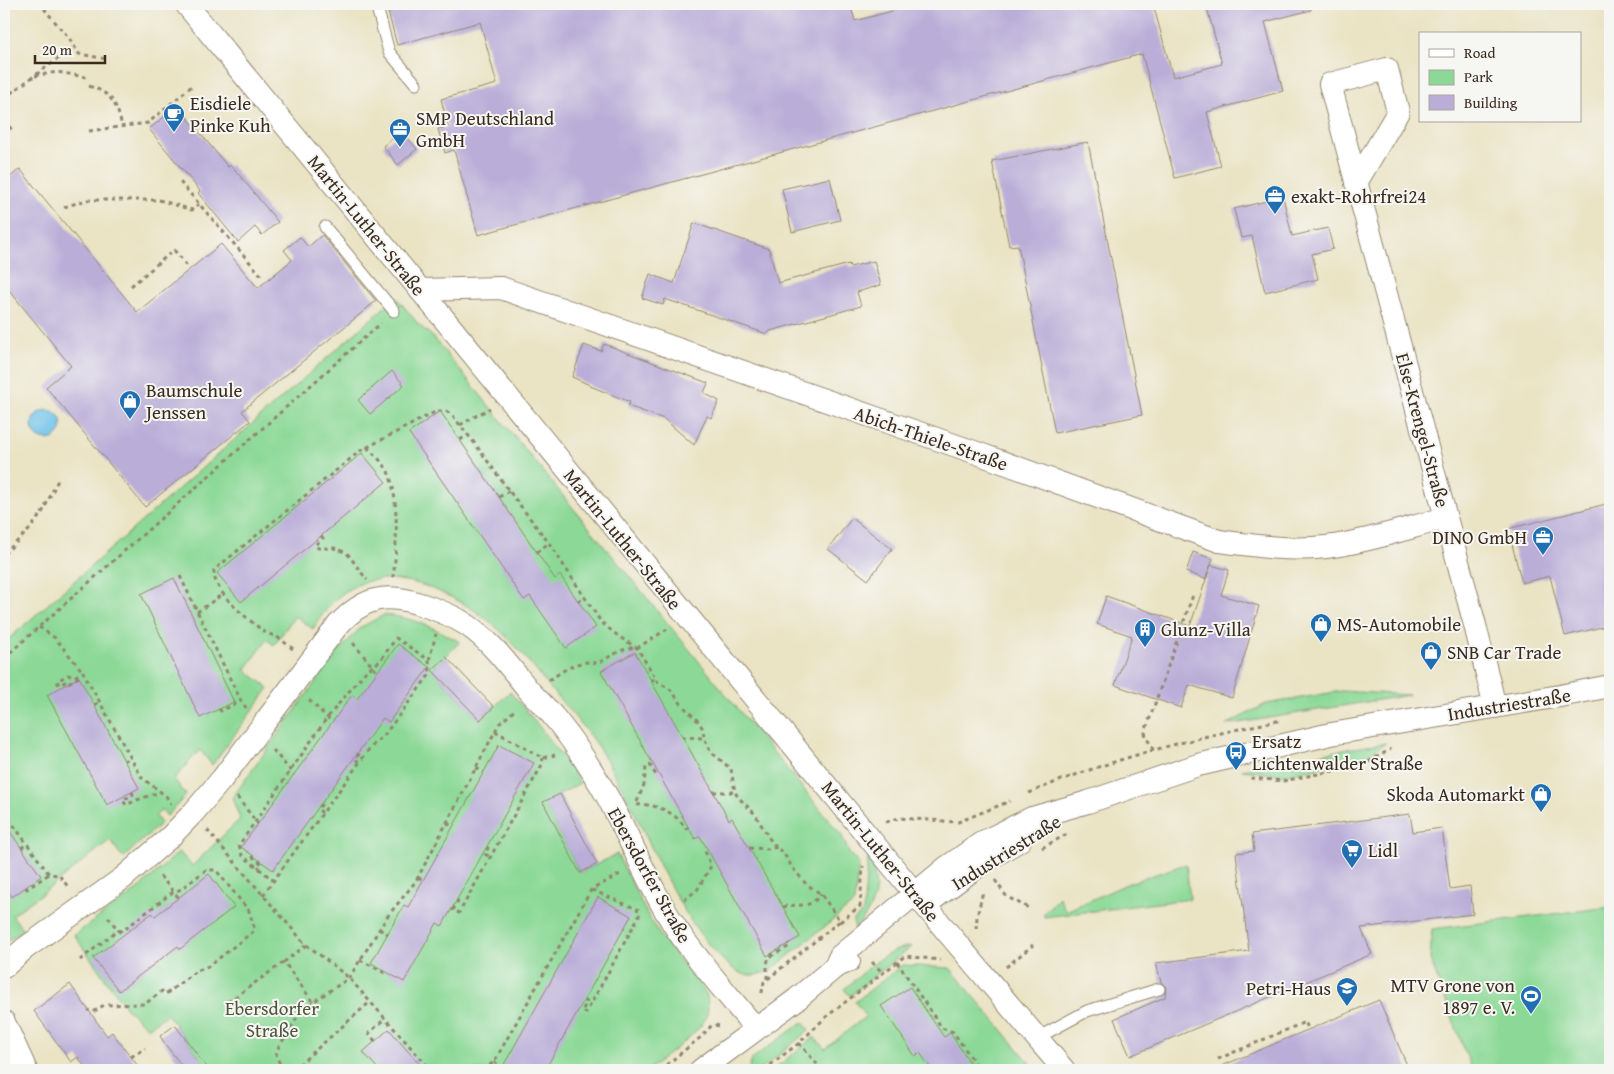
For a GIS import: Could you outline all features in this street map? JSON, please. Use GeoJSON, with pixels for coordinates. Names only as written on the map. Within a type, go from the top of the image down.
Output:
{"type":"FeatureCollection","features":[{"type":"Feature","properties":{"kind":"street","name":"Martin-Luther-Straße"},"geometry":{"type":"LineString","coordinates":[[186,4],[920,900],[1064,1070]]}},
{"type":"Feature","properties":{"kind":"street","name":"Else-Krengel-Straße"},"geometry":{"type":"LineString","coordinates":[[1356,183],[1398,112],[1387,69],[1330,84],[1356,183],[1475,625],[1494,707]]}},
{"type":"Feature","properties":{"kind":"street","name":"Abich-Thiele-Straße"},"geometry":{"type":"LineString","coordinates":[[420,290],[501,288],[977,454],[1219,541],[1276,548],[1327,546],[1446,518]]}},
{"type":"Feature","properties":{"kind":"street"},"geometry":{"type":"LineString","coordinates":[[4,967],[24,949],[123,878],[188,818],[222,779],[338,625],[346,616],[366,602],[382,598]]}},
{"type":"Feature","properties":{"kind":"street","name":"Ebersdorfer Straße"},"geometry":{"type":"LineString","coordinates":[[382,598],[416,603],[444,612],[468,625],[496,650],[532,694],[553,716],[578,750],[601,785],[678,931],[756,1029]]}},
{"type":"Feature","properties":{"kind":"street","name":"Industriestraße"},"geometry":{"type":"LineString","coordinates":[[920,900],[994,854],[1088,802],[1207,762],[1332,734],[1610,686]]}},
{"type":"Feature","properties":{"kind":"street"},"geometry":{"type":"LineString","coordinates":[[835,967],[840,956],[856,943],[920,900]]}},
{"type":"Feature","properties":{"kind":"street"},"geometry":{"type":"LineString","coordinates":[[701,1070],[797,999],[835,967],[847,962],[920,900]]}},
{"type":"Feature","properties":{"kind":"street"},"geometry":{"type":"LineString","coordinates":[[4,1022],[26,1070]]}},
{"type":"Feature","properties":{"kind":"lane"},"geometry":{"type":"LineString","coordinates":[[376,4],[389,52],[416,84]]}},
{"type":"Feature","properties":{"kind":"lane"},"geometry":{"type":"LineString","coordinates":[[325,227],[394,311]]}},
{"type":"Feature","properties":{"kind":"lane"},"geometry":{"type":"LineString","coordinates":[[1037,1038],[1086,1011],[1159,989]]}},
{"type":"Feature","properties":{"kind":"path"},"geometry":{"type":"LineString","coordinates":[[53,4],[46,10],[79,54],[107,59]]}},
{"type":"Feature","properties":{"kind":"path"},"geometry":{"type":"LineString","coordinates":[[4,98],[74,46]]}},
{"type":"Feature","properties":{"kind":"path"},"geometry":{"type":"LineString","coordinates":[[33,77],[57,72],[86,77]]}},
{"type":"Feature","properties":{"kind":"path"},"geometry":{"type":"LineString","coordinates":[[89,86],[102,90],[111,99],[117,110],[122,127]]}},
{"type":"Feature","properties":{"kind":"path"},"geometry":{"type":"LineString","coordinates":[[89,131],[148,123],[193,86]]}},
{"type":"Feature","properties":{"kind":"path"},"geometry":{"type":"LineString","coordinates":[[4,120],[12,130]]}},
{"type":"Feature","properties":{"kind":"path"},"geometry":{"type":"LineString","coordinates":[[180,182],[261,275]]}},
{"type":"Feature","properties":{"kind":"path"},"geometry":{"type":"LineString","coordinates":[[64,207],[87,200],[159,200],[192,210],[199,204]]}},
{"type":"Feature","properties":{"kind":"path"},"geometry":{"type":"LineString","coordinates":[[131,286],[174,250],[187,266]]}},
{"type":"Feature","properties":{"kind":"path"},"geometry":{"type":"LineString","coordinates":[[4,658],[394,311]]}},
{"type":"Feature","properties":{"kind":"path"},"geometry":{"type":"LineString","coordinates":[[460,425],[495,406]]}},
{"type":"Feature","properties":{"kind":"path"},"geometry":{"type":"LineString","coordinates":[[310,661],[276,637],[265,632],[242,614],[223,594],[216,581],[214,570],[239,552],[337,472],[360,450],[437,411],[446,411],[468,435],[508,491],[549,543],[601,622],[637,648],[658,682],[671,690],[683,706],[699,722],[711,752],[731,770],[735,792],[760,820],[765,833],[772,843],[784,854],[792,868],[806,884],[821,894],[856,943]]}},
{"type":"Feature","properties":{"kind":"path"},"geometry":{"type":"LineString","coordinates":[[460,440],[468,435]]}},
{"type":"Feature","properties":{"kind":"path"},"geometry":{"type":"LineString","coordinates":[[367,447],[388,472],[394,493],[394,561],[382,598]]}},
{"type":"Feature","properties":{"kind":"path"},"geometry":{"type":"LineString","coordinates":[[4,554],[30,529],[43,511],[59,478]]}},
{"type":"Feature","properties":{"kind":"path"},"geometry":{"type":"LineString","coordinates":[[499,497],[508,491]]}},
{"type":"Feature","properties":{"kind":"path"},"geometry":{"type":"LineString","coordinates":[[321,536],[323,538],[315,545],[318,548],[334,548],[347,553],[382,598]]}},
{"type":"Feature","properties":{"kind":"path"},"geometry":{"type":"LineString","coordinates":[[537,552],[549,543]]}},
{"type":"Feature","properties":{"kind":"path"},"geometry":{"type":"LineString","coordinates":[[180,576],[241,701],[269,745],[294,776]]}},
{"type":"Feature","properties":{"kind":"path"},"geometry":{"type":"LineString","coordinates":[[197,612],[223,594]]}},
{"type":"Feature","properties":{"kind":"path"},"geometry":{"type":"LineString","coordinates":[[1154,750],[1145,732],[1193,595]]}},
{"type":"Feature","properties":{"kind":"path"},"geometry":{"type":"LineString","coordinates":[[578,601],[585,597]]}},
{"type":"Feature","properties":{"kind":"path"},"geometry":{"type":"LineString","coordinates":[[284,1070],[276,1057],[277,1050],[301,1011],[349,978],[379,929],[418,877],[499,724],[556,674],[586,662],[598,663],[628,648],[637,648],[687,617]]}},
{"type":"Feature","properties":{"kind":"path"},"geometry":{"type":"LineString","coordinates":[[338,625],[377,672]]}},
{"type":"Feature","properties":{"kind":"path"},"geometry":{"type":"LineString","coordinates":[[39,627],[56,638],[83,672],[142,778],[166,796],[188,818],[263,895],[306,946],[312,948],[349,978],[408,1047],[431,1070]]}},
{"type":"Feature","properties":{"kind":"path"},"geometry":{"type":"LineString","coordinates":[[263,895],[359,762],[370,748],[386,734],[430,674],[429,660],[396,638],[380,660],[366,672],[327,718],[257,822],[239,845],[242,855],[273,880]]}},
{"type":"Feature","properties":{"kind":"path"},"geometry":{"type":"LineString","coordinates":[[79,677],[68,683],[67,681],[59,685],[57,682],[68,676],[74,677],[83,672]]}},
{"type":"Feature","properties":{"kind":"path"},"geometry":{"type":"LineString","coordinates":[[651,681],[656,678]]}},
{"type":"Feature","properties":{"kind":"path"},"geometry":{"type":"LineString","coordinates":[[293,684],[332,722]]}},
{"type":"Feature","properties":{"kind":"path"},"geometry":{"type":"LineString","coordinates":[[219,709],[221,711],[241,701]]}},
{"type":"Feature","properties":{"kind":"path"},"geometry":{"type":"LineString","coordinates":[[94,705],[100,702]]}},
{"type":"Feature","properties":{"kind":"path"},"geometry":{"type":"LineString","coordinates":[[496,731],[543,758],[578,750]]}},
{"type":"Feature","properties":{"kind":"path"},"geometry":{"type":"LineString","coordinates":[[1022,796],[1059,780],[1180,742],[1226,731]]}},
{"type":"Feature","properties":{"kind":"path"},"geometry":{"type":"LineString","coordinates":[[682,737],[704,738]]}},
{"type":"Feature","properties":{"kind":"path"},"geometry":{"type":"LineString","coordinates":[[1245,778],[1283,781],[1363,765],[1394,748]]}},
{"type":"Feature","properties":{"kind":"path"},"geometry":{"type":"LineString","coordinates":[[359,751],[355,759],[359,762]]}},
{"type":"Feature","properties":{"kind":"path"},"geometry":{"type":"LineString","coordinates":[[124,761],[131,757]]}},
{"type":"Feature","properties":{"kind":"path"},"geometry":{"type":"LineString","coordinates":[[457,900],[453,910],[459,913],[542,765],[543,758]]}},
{"type":"Feature","properties":{"kind":"path"},"geometry":{"type":"LineString","coordinates":[[658,773],[656,775],[650,765],[646,767],[644,785],[634,806],[642,805],[658,808],[680,819],[686,829],[688,827]]}},
{"type":"Feature","properties":{"kind":"path"},"geometry":{"type":"LineString","coordinates":[[476,768],[484,772]]}},
{"type":"Feature","properties":{"kind":"path"},"geometry":{"type":"LineString","coordinates":[[222,779],[257,822]]}},
{"type":"Feature","properties":{"kind":"path"},"geometry":{"type":"LineString","coordinates":[[132,792],[133,795],[123,800],[126,806],[160,791]]}},
{"type":"Feature","properties":{"kind":"path"},"geometry":{"type":"LineString","coordinates":[[713,792],[735,792]]}},
{"type":"Feature","properties":{"kind":"path"},"geometry":{"type":"LineString","coordinates":[[863,830],[899,818],[958,822],[1013,799]]}},
{"type":"Feature","properties":{"kind":"path"},"geometry":{"type":"LineString","coordinates":[[322,813],[318,810],[323,801]]}},
{"type":"Feature","properties":{"kind":"path"},"geometry":{"type":"LineString","coordinates":[[4,812],[49,874]]}},
{"type":"Feature","properties":{"kind":"path"},"geometry":{"type":"LineString","coordinates":[[446,823],[453,827]]}},
{"type":"Feature","properties":{"kind":"path"},"geometry":{"type":"LineString","coordinates":[[1039,849],[1072,832]]}},
{"type":"Feature","properties":{"kind":"path"},"geometry":{"type":"LineString","coordinates":[[21,848],[27,844]]}},
{"type":"Feature","properties":{"kind":"path"},"geometry":{"type":"LineString","coordinates":[[487,847],[485,854],[490,857]]}},
{"type":"Feature","properties":{"kind":"path"},"geometry":{"type":"LineString","coordinates":[[749,848],[771,849],[778,847]]}},
{"type":"Feature","properties":{"kind":"path"},"geometry":{"type":"LineString","coordinates":[[666,911],[697,890],[711,866],[705,852],[707,850]]}},
{"type":"Feature","properties":{"kind":"path"},"geometry":{"type":"LineString","coordinates":[[254,856],[262,864],[258,868]]}},
{"type":"Feature","properties":{"kind":"path"},"geometry":{"type":"LineString","coordinates":[[145,858],[179,898]]}},
{"type":"Feature","properties":{"kind":"path"},"geometry":{"type":"LineString","coordinates":[[756,1029],[764,982],[860,906],[863,860]]}},
{"type":"Feature","properties":{"kind":"path"},"geometry":{"type":"LineString","coordinates":[[483,1070],[494,1062],[591,890],[641,864]]}},
{"type":"Feature","properties":{"kind":"path"},"geometry":{"type":"LineString","coordinates":[[80,960],[114,933],[125,929],[174,891],[181,889],[206,870],[216,870],[249,911],[255,930],[209,966],[196,971],[166,994],[162,991],[145,1004],[104,1005],[95,1011],[88,1010]]}},
{"type":"Feature","properties":{"kind":"path"},"geometry":{"type":"LineString","coordinates":[[26,887],[27,889],[49,874],[60,875],[82,907]]}},
{"type":"Feature","properties":{"kind":"path"},"geometry":{"type":"LineString","coordinates":[[418,877],[423,880]]}},
{"type":"Feature","properties":{"kind":"path"},"geometry":{"type":"LineString","coordinates":[[976,936],[977,917],[983,893],[993,878],[1007,896],[1028,908]]}},
{"type":"Feature","properties":{"kind":"path"},"geometry":{"type":"LineString","coordinates":[[584,1000],[587,1002],[582,1011],[586,1013],[642,911],[591,890]]}},
{"type":"Feature","properties":{"kind":"path"},"geometry":{"type":"LineString","coordinates":[[783,907],[809,905],[815,902],[821,894]]}},
{"type":"Feature","properties":{"kind":"path"},"geometry":{"type":"LineString","coordinates":[[379,929],[388,934]]}},
{"type":"Feature","properties":{"kind":"path"},"geometry":{"type":"LineString","coordinates":[[767,980],[769,957],[790,946],[788,944]]}},
{"type":"Feature","properties":{"kind":"path"},"geometry":{"type":"LineString","coordinates":[[989,982],[1033,945]]}},
{"type":"Feature","properties":{"kind":"path"},"geometry":{"type":"LineString","coordinates":[[228,1002],[306,946]]}},
{"type":"Feature","properties":{"kind":"path"},"geometry":{"type":"LineString","coordinates":[[764,1070],[799,1043],[826,1017],[904,956],[948,960]]}},
{"type":"Feature","properties":{"kind":"path"},"geometry":{"type":"LineString","coordinates":[[360,960],[385,973],[386,971]]}},
{"type":"Feature","properties":{"kind":"path"},"geometry":{"type":"LineString","coordinates":[[284,962],[313,1002]]}},
{"type":"Feature","properties":{"kind":"path"},"geometry":{"type":"LineString","coordinates":[[897,962],[942,1028],[953,1032],[968,1057],[980,1070]]}},
{"type":"Feature","properties":{"kind":"path"},"geometry":{"type":"LineString","coordinates":[[293,1070],[370,1002]]}},
{"type":"Feature","properties":{"kind":"path"},"geometry":{"type":"LineString","coordinates":[[375,1041],[369,1033],[384,1019]]}},
{"type":"Feature","properties":{"kind":"path"},"geometry":{"type":"LineString","coordinates":[[1218,1058],[1305,1022],[1308,1030]]}},
{"type":"Feature","properties":{"kind":"path"},"geometry":{"type":"LineString","coordinates":[[799,1043],[822,1070]]}},
{"type":"Feature","properties":{"kind":"path"},"geometry":{"type":"LineString","coordinates":[[131,1058],[145,1048]]}},
{"type":"Feature","properties":{"kind":"path"},"geometry":{"type":"LineString","coordinates":[[494,1062],[508,1070]]}},
{"type":"Feature","properties":{"kind":"green space"},"geometry":{"type":"Polygon","coordinates":[[[396,297],[419,325],[432,336],[842,836],[849,853],[859,864],[854,903],[770,971],[746,975],[737,971],[715,952],[700,933],[673,891],[604,756],[578,721],[515,646],[491,623],[462,603],[425,586],[389,579],[362,583],[340,595],[321,616],[313,629],[295,616],[274,645],[267,640],[245,670],[269,688],[212,765],[200,750],[174,779],[186,795],[167,816],[162,810],[155,816],[161,823],[123,858],[110,840],[12,915],[23,930],[4,943],[4,643],[396,297]]]}},
{"type":"Feature","properties":{"kind":"green space"},"geometry":{"type":"Polygon","coordinates":[[[384,615],[404,618],[423,624],[458,641],[459,643],[432,670],[480,720],[510,692],[520,703],[547,736],[580,783],[544,803],[580,873],[617,854],[646,912],[661,937],[706,993],[708,1011],[703,1023],[680,1045],[648,1070],[209,1070],[167,1014],[148,1028],[126,1008],[74,935],[137,890],[179,852],[192,866],[240,819],[232,798],[335,655],[361,627],[384,615]]]}},
{"type":"Feature","properties":{"kind":"green space"},"geometry":{"type":"Polygon","coordinates":[[[1341,691],[1409,695],[1226,725],[1266,704],[1341,691]]]}},
{"type":"Feature","properties":{"kind":"green space"},"geometry":{"type":"Polygon","coordinates":[[[1386,743],[1359,760],[1282,775],[1242,770],[1347,749],[1386,743]]]}},
{"type":"Feature","properties":{"kind":"green space"},"geometry":{"type":"Polygon","coordinates":[[[868,857],[875,878],[875,895],[868,912],[855,929],[853,921],[863,912],[868,857]]]}},
{"type":"Feature","properties":{"kind":"green space"},"geometry":{"type":"Polygon","coordinates":[[[1186,864],[1190,899],[1044,917],[1044,913],[1059,897],[1066,911],[1129,883],[1186,864]]]}},
{"type":"Feature","properties":{"kind":"green space","name":"MTV Grone von 1897 e. V."},"geometry":{"type":"Polygon","coordinates":[[[1610,907],[1610,1070],[1472,1070],[1430,959],[1432,929],[1610,907]]]}},
{"type":"Feature","properties":{"kind":"green space"},"geometry":{"type":"Polygon","coordinates":[[[912,946],[850,996],[844,989],[884,957],[902,948],[912,946]]]}},
{"type":"Feature","properties":{"kind":"green space"},"geometry":{"type":"Polygon","coordinates":[[[902,965],[950,968],[1036,1070],[773,1070],[814,1037],[825,1049],[866,1016],[855,1002],[902,965]]]}},
{"type":"Feature","properties":{"kind":"green space"},"geometry":{"type":"Polygon","coordinates":[[[803,1022],[809,1030],[761,1070],[748,1070],[753,1058],[803,1022]]]}},
{"type":"Feature","properties":{"kind":"water"},"geometry":{"type":"Polygon","coordinates":[[[47,410],[58,414],[62,425],[58,436],[47,440],[36,436],[32,425],[36,414],[47,410]]]}},
{"type":"Feature","properties":{"kind":"building"},"geometry":{"type":"Polygon","coordinates":[[[386,4],[850,4],[855,21],[918,4],[1153,4],[1173,77],[1222,64],[1206,4],[1310,4],[1311,10],[1265,22],[1283,91],[1207,112],[1221,166],[1175,178],[1142,54],[478,235],[454,150],[445,153],[438,129],[448,127],[441,99],[497,84],[480,22],[397,45],[386,4]]]}},
{"type":"Feature","properties":{"kind":"building"},"geometry":{"type":"Polygon","coordinates":[[[178,106],[228,167],[231,165],[278,222],[262,235],[255,227],[238,242],[198,193],[200,191],[149,129],[178,106]]]}},
{"type":"Feature","properties":{"kind":"building","name":"SMP Deutschland GmbH"},"geometry":{"type":"Polygon","coordinates":[[[402,131],[417,149],[398,165],[383,146],[402,131]]]}},
{"type":"Feature","properties":{"kind":"building"},"geometry":{"type":"Polygon","coordinates":[[[1088,142],[1142,415],[1055,433],[1018,245],[1009,246],[992,161],[1088,142]]]}},
{"type":"Feature","properties":{"kind":"building"},"geometry":{"type":"Polygon","coordinates":[[[20,169],[137,312],[221,244],[258,288],[292,260],[284,250],[300,237],[308,247],[322,235],[376,301],[242,411],[250,421],[145,507],[46,387],[71,366],[4,284],[4,182],[20,169]]]}},
{"type":"Feature","properties":{"kind":"building"},"geometry":{"type":"Polygon","coordinates":[[[830,178],[840,220],[792,232],[782,189],[830,178]]]}},
{"type":"Feature","properties":{"kind":"building"},"geometry":{"type":"Polygon","coordinates":[[[1283,197],[1292,236],[1328,228],[1333,249],[1312,254],[1318,279],[1265,292],[1252,236],[1241,238],[1234,209],[1283,197]]]}},
{"type":"Feature","properties":{"kind":"building"},"geometry":{"type":"Polygon","coordinates":[[[694,223],[769,249],[778,283],[849,264],[850,267],[874,261],[881,285],[857,292],[861,306],[770,331],[767,334],[665,299],[663,305],[642,298],[650,274],[674,283],[694,223]]]}},
{"type":"Feature","properties":{"kind":"building"},"geometry":{"type":"Polygon","coordinates":[[[604,344],[708,383],[704,393],[719,401],[711,418],[707,416],[694,445],[664,419],[628,406],[630,402],[572,377],[584,345],[601,351],[604,344]]]}},
{"type":"Feature","properties":{"kind":"building"},"geometry":{"type":"Polygon","coordinates":[[[392,371],[404,385],[370,414],[358,400],[392,371]]]}},
{"type":"Feature","properties":{"kind":"building"},"geometry":{"type":"Polygon","coordinates":[[[440,411],[555,579],[560,575],[596,627],[566,648],[530,596],[524,600],[409,433],[440,411]]]}},
{"type":"Feature","properties":{"kind":"building"},"geometry":{"type":"Polygon","coordinates":[[[362,453],[386,482],[241,602],[217,573],[362,453]]]}},
{"type":"Feature","properties":{"kind":"building"},"geometry":{"type":"Polygon","coordinates":[[[1610,503],[1610,625],[1565,636],[1550,576],[1522,583],[1508,529],[1610,503]]]}},
{"type":"Feature","properties":{"kind":"building"},"geometry":{"type":"Polygon","coordinates":[[[852,518],[892,549],[868,580],[828,549],[852,518]]]}},
{"type":"Feature","properties":{"kind":"building"},"geometry":{"type":"Polygon","coordinates":[[[1193,552],[1213,559],[1205,579],[1186,572],[1193,552]]]}},
{"type":"Feature","properties":{"kind":"building"},"geometry":{"type":"Polygon","coordinates":[[[1211,565],[1229,570],[1221,595],[1259,606],[1232,698],[1189,685],[1181,708],[1115,685],[1132,636],[1097,624],[1106,596],[1190,626],[1211,565]]]}},
{"type":"Feature","properties":{"kind":"building"},"geometry":{"type":"Polygon","coordinates":[[[174,578],[234,702],[200,718],[141,594],[174,578]]]}},
{"type":"Feature","properties":{"kind":"building"},"geometry":{"type":"Polygon","coordinates":[[[398,644],[429,667],[389,722],[383,718],[273,870],[241,847],[352,695],[357,699],[398,644]]]}},
{"type":"Feature","properties":{"kind":"building"},"geometry":{"type":"Polygon","coordinates":[[[635,652],[729,820],[732,818],[800,937],[767,956],[700,836],[695,839],[601,671],[635,652]]]}},
{"type":"Feature","properties":{"kind":"building"},"geometry":{"type":"Polygon","coordinates":[[[446,657],[494,707],[480,720],[432,670],[446,657]]]}},
{"type":"Feature","properties":{"kind":"building"},"geometry":{"type":"Polygon","coordinates":[[[79,677],[139,788],[107,805],[47,695],[79,677]]]}},
{"type":"Feature","properties":{"kind":"building"},"geometry":{"type":"Polygon","coordinates":[[[499,745],[534,763],[442,926],[437,923],[404,982],[371,963],[404,905],[408,907],[499,745]]]}},
{"type":"Feature","properties":{"kind":"building"},"geometry":{"type":"Polygon","coordinates":[[[560,794],[597,864],[580,873],[543,802],[560,794]]]}},
{"type":"Feature","properties":{"kind":"building"},"geometry":{"type":"Polygon","coordinates":[[[1410,814],[1413,832],[1442,828],[1450,889],[1470,886],[1473,914],[1361,928],[1372,954],[1130,1056],[1114,1019],[1165,997],[1166,987],[1161,982],[1156,963],[1249,951],[1236,853],[1254,851],[1252,834],[1410,814]]]}},
{"type":"Feature","properties":{"kind":"building"},"geometry":{"type":"Polygon","coordinates":[[[4,823],[41,876],[12,897],[4,885],[4,823]]]}},
{"type":"Feature","properties":{"kind":"building"},"geometry":{"type":"Polygon","coordinates":[[[209,874],[234,907],[180,949],[178,946],[119,991],[93,958],[152,913],[155,916],[209,874]]]}},
{"type":"Feature","properties":{"kind":"building"},"geometry":{"type":"Polygon","coordinates":[[[598,897],[631,916],[545,1070],[501,1070],[598,897]]]}},
{"type":"Feature","properties":{"kind":"building"},"geometry":{"type":"Polygon","coordinates":[[[70,984],[107,1036],[112,1032],[141,1070],[87,1070],[78,1057],[71,1062],[34,1011],[70,984]]]}},
{"type":"Feature","properties":{"kind":"building"},"geometry":{"type":"Polygon","coordinates":[[[910,987],[944,1037],[950,1033],[975,1070],[932,1070],[920,1053],[915,1056],[881,1006],[910,987]]]}},
{"type":"Feature","properties":{"kind":"building"},"geometry":{"type":"Polygon","coordinates":[[[1379,1000],[1409,1070],[1212,1070],[1379,1000]]]}},
{"type":"Feature","properties":{"kind":"building"},"geometry":{"type":"Polygon","coordinates":[[[175,1025],[209,1070],[185,1070],[165,1044],[160,1036],[175,1025]]]}},
{"type":"Feature","properties":{"kind":"building"},"geometry":{"type":"Polygon","coordinates":[[[389,1029],[425,1070],[379,1070],[363,1052],[389,1029]]]}},
{"type":"Feature","properties":{"kind":"place","name":"Eisdiele Pinke Kuh"},"geometry":{"type":"Point","coordinates":[174,133]}},
{"type":"Feature","properties":{"kind":"place","name":"SMP Deutschland GmbH"},"geometry":{"type":"Point","coordinates":[400,148]}},
{"type":"Feature","properties":{"kind":"place","name":"exakt-Rohrfrei24"},"geometry":{"type":"Point","coordinates":[1275,215]}},
{"type":"Feature","properties":{"kind":"place","name":"Baumschule Jenssen"},"geometry":{"type":"Point","coordinates":[130,420]}},
{"type":"Feature","properties":{"kind":"place","name":"DINO GmbH"},"geometry":{"type":"Point","coordinates":[1543,556]}},
{"type":"Feature","properties":{"kind":"place","name":"MS-Automobile"},"geometry":{"type":"Point","coordinates":[1321,643]}},
{"type":"Feature","properties":{"kind":"place","name":"Glunz-Villa"},"geometry":{"type":"Point","coordinates":[1145,648]}},
{"type":"Feature","properties":{"kind":"place","name":"SNB Car Trade"},"geometry":{"type":"Point","coordinates":[1431,671]}},
{"type":"Feature","properties":{"kind":"place","name":"Ersatz Lichtenwalder Straße"},"geometry":{"type":"Point","coordinates":[1236,771]}},
{"type":"Feature","properties":{"kind":"place","name":"Skoda Automarkt"},"geometry":{"type":"Point","coordinates":[1541,813]}},
{"type":"Feature","properties":{"kind":"place","name":"Lidl"},"geometry":{"type":"Point","coordinates":[1352,869]}},
{"type":"Feature","properties":{"kind":"place","name":"Petri-Haus"},"geometry":{"type":"Point","coordinates":[1347,1007]}},
{"type":"Feature","properties":{"kind":"place","name":"MTV Grone von 1897 e. V."},"geometry":{"type":"Point","coordinates":[1531,1015]}}]}
